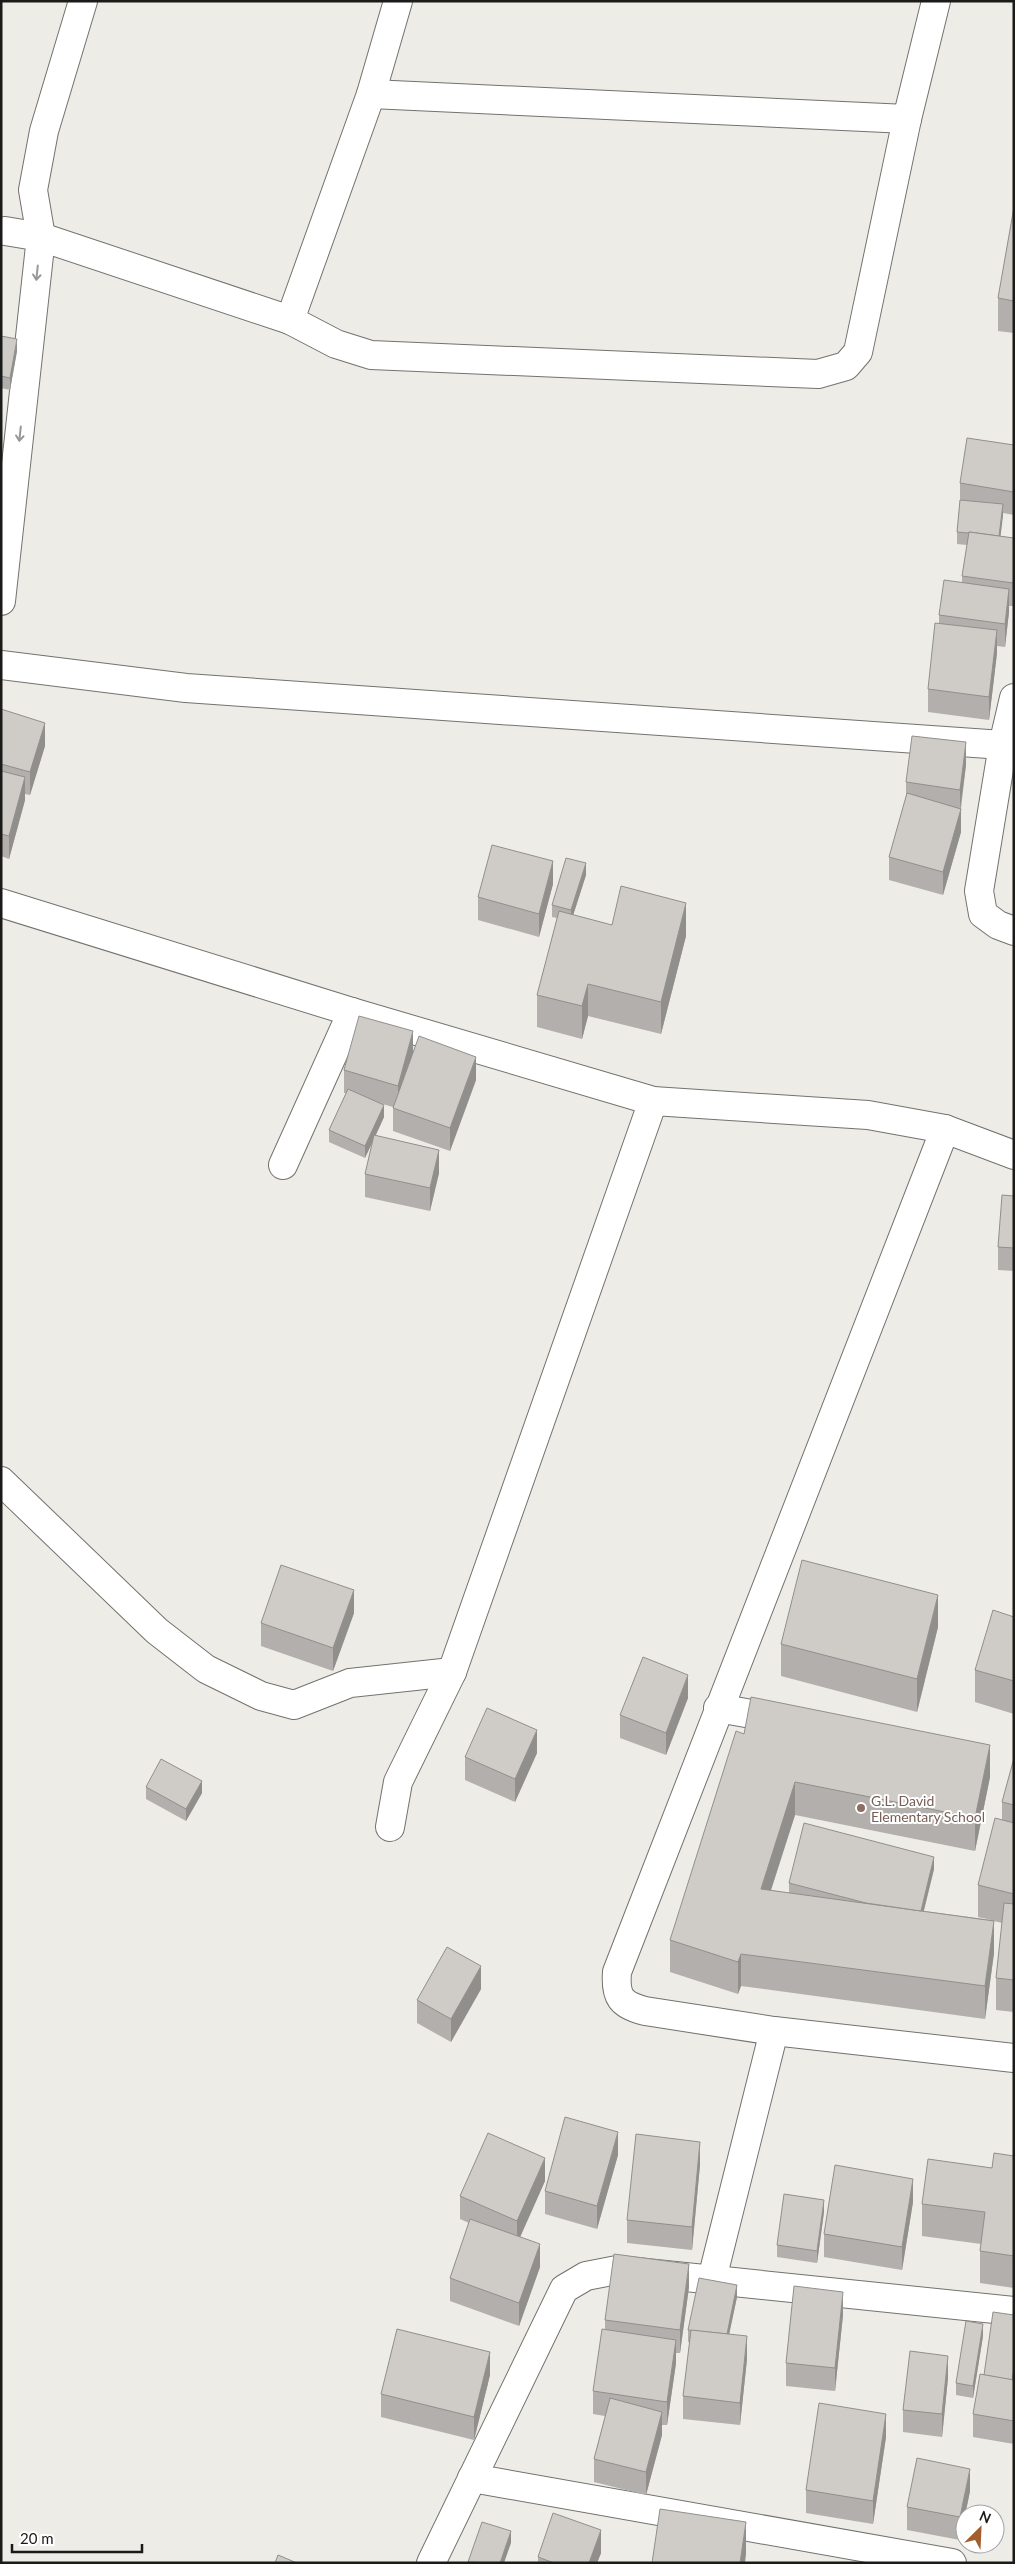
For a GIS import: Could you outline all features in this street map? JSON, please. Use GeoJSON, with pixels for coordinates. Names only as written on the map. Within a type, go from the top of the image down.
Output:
{"type":"FeatureCollection","features":[{"type":"Feature","properties":{"kind":"street"},"geometry":{"type":"LineString","coordinates":[[1,601],[41,238],[33,190],[44,130],[83,1]]}},
{"type":"Feature","properties":{"kind":"street"},"geometry":{"type":"LineString","coordinates":[[290,320],[371,94],[398,1]]}},
{"type":"Feature","properties":{"kind":"street"},"geometry":{"type":"LineString","coordinates":[[3,237],[41,238],[290,320],[336,344],[371,355],[818,374],[833,371],[846,366],[858,352],[907,118],[936,1]]}},
{"type":"Feature","properties":{"kind":"street"},"geometry":{"type":"LineString","coordinates":[[371,94],[907,118]]}},
{"type":"Feature","properties":{"kind":"street"},"geometry":{"type":"LineString","coordinates":[[3,237],[33,190]]}},
{"type":"Feature","properties":{"kind":"street"},"geometry":{"type":"LineString","coordinates":[[1,666],[186,688],[1008,747]]}},
{"type":"Feature","properties":{"kind":"street"},"geometry":{"type":"LineString","coordinates":[[1014,698],[1008,747],[979,891],[983,914],[998,925],[1014,931]]}},
{"type":"Feature","properties":{"kind":"street"},"geometry":{"type":"LineString","coordinates":[[1,902],[352,1012],[653,1101],[868,1115],[945,1129],[1014,1155]]}},
{"type":"Feature","properties":{"kind":"street"},"geometry":{"type":"LineString","coordinates":[[283,1165],[352,1012]]}},
{"type":"Feature","properties":{"kind":"street"},"geometry":{"type":"LineString","coordinates":[[390,1827],[398,1782],[452,1672],[653,1101]]}},
{"type":"Feature","properties":{"kind":"street"},"geometry":{"type":"LineString","coordinates":[[945,1129],[718,1708],[617,1972],[616,1988],[620,1999],[630,2007],[774,2031],[1014,2058]]}},
{"type":"Feature","properties":{"kind":"street"},"geometry":{"type":"LineString","coordinates":[[1,1480],[157,1631],[206,1670],[261,1696],[294,1705],[350,1683],[452,1672]]}},
{"type":"Feature","properties":{"kind":"street"},"geometry":{"type":"LineString","coordinates":[[718,1708],[806,1724]]}},
{"type":"Feature","properties":{"kind":"street"},"geometry":{"type":"LineString","coordinates":[[712,2279],[774,2031]]}},
{"type":"Feature","properties":{"kind":"street"},"geometry":{"type":"LineString","coordinates":[[432,2563],[564,2289],[586,2276],[617,2270],[1014,2311]]}},
{"type":"Feature","properties":{"kind":"street"},"geometry":{"type":"LineString","coordinates":[[472,2478],[952,2563]]}},
{"type":"Feature","properties":{"kind":"building"},"geometry":{"type":"Polygon","coordinates":[[[1014,207],[1014,301],[998,298],[1014,207]]]}},
{"type":"Feature","properties":{"kind":"building"},"geometry":{"type":"Polygon","coordinates":[[[1,336],[17,339],[10,378],[1,376],[1,336]]]}},
{"type":"Feature","properties":{"kind":"building"},"geometry":{"type":"Polygon","coordinates":[[[967,438],[1014,445],[1014,492],[960,483],[967,438]]]}},
{"type":"Feature","properties":{"kind":"building"},"geometry":{"type":"Polygon","coordinates":[[[960,500],[1003,504],[999,536],[957,532],[960,500]]]}},
{"type":"Feature","properties":{"kind":"building"},"geometry":{"type":"Polygon","coordinates":[[[969,532],[1014,538],[1013,583],[962,576],[969,532]]]}},
{"type":"Feature","properties":{"kind":"building"},"geometry":{"type":"Polygon","coordinates":[[[944,580],[1009,589],[1005,624],[939,615],[944,580]]]}},
{"type":"Feature","properties":{"kind":"building"},"geometry":{"type":"Polygon","coordinates":[[[935,623],[997,630],[989,697],[928,689],[935,623]]]}},
{"type":"Feature","properties":{"kind":"building"},"geometry":{"type":"Polygon","coordinates":[[[1,709],[45,723],[30,772],[1,764],[1,709]]]}},
{"type":"Feature","properties":{"kind":"building"},"geometry":{"type":"Polygon","coordinates":[[[912,736],[966,742],[960,790],[906,782],[912,736]]]}},
{"type":"Feature","properties":{"kind":"building"},"geometry":{"type":"Polygon","coordinates":[[[1,771],[25,777],[9,836],[1,834],[1,771]]]}},
{"type":"Feature","properties":{"kind":"building"},"geometry":{"type":"Polygon","coordinates":[[[907,793],[961,809],[943,872],[889,857],[907,793]]]}},
{"type":"Feature","properties":{"kind":"building"},"geometry":{"type":"Polygon","coordinates":[[[492,845],[553,861],[539,914],[478,897],[492,845]]]}},
{"type":"Feature","properties":{"kind":"building"},"geometry":{"type":"Polygon","coordinates":[[[566,858],[586,863],[571,910],[552,905],[566,858]]]}},
{"type":"Feature","properties":{"kind":"building"},"geometry":{"type":"Polygon","coordinates":[[[621,886],[686,903],[661,1002],[588,984],[582,1006],[537,995],[559,911],[612,925],[621,886]]]}},
{"type":"Feature","properties":{"kind":"building"},"geometry":{"type":"Polygon","coordinates":[[[359,1016],[413,1031],[398,1086],[344,1070],[359,1016]]]}},
{"type":"Feature","properties":{"kind":"building"},"geometry":{"type":"Polygon","coordinates":[[[419,1036],[476,1057],[450,1128],[393,1108],[419,1036]]]}},
{"type":"Feature","properties":{"kind":"building"},"geometry":{"type":"Polygon","coordinates":[[[348,1089],[384,1105],[365,1146],[329,1130],[348,1089]]]}},
{"type":"Feature","properties":{"kind":"building"},"geometry":{"type":"Polygon","coordinates":[[[374,1135],[439,1150],[430,1188],[365,1174],[374,1135]]]}},
{"type":"Feature","properties":{"kind":"building"},"geometry":{"type":"Polygon","coordinates":[[[1002,1195],[1014,1196],[1014,1248],[998,1247],[1002,1195]]]}},
{"type":"Feature","properties":{"kind":"building"},"geometry":{"type":"Polygon","coordinates":[[[802,1560],[938,1595],[917,1679],[781,1644],[802,1560]]]}},
{"type":"Feature","properties":{"kind":"building"},"geometry":{"type":"Polygon","coordinates":[[[281,1565],[354,1590],[333,1648],[261,1623],[281,1565]]]}},
{"type":"Feature","properties":{"kind":"building"},"geometry":{"type":"Polygon","coordinates":[[[993,1610],[1014,1617],[1014,1681],[975,1670],[993,1610]]]}},
{"type":"Feature","properties":{"kind":"building"},"geometry":{"type":"Polygon","coordinates":[[[643,1657],[688,1675],[666,1733],[620,1715],[643,1657]]]}},
{"type":"Feature","properties":{"kind":"building"},"geometry":{"type":"Polygon","coordinates":[[[751,1697],[990,1745],[975,1818],[795,1782],[761,1889],[994,1921],[985,1986],[741,1954],[738,1962],[670,1940],[736,1731],[744,1734],[751,1697]]]}},
{"type":"Feature","properties":{"kind":"building"},"geometry":{"type":"Polygon","coordinates":[[[487,1708],[537,1730],[515,1779],[465,1757],[487,1708]]]}},
{"type":"Feature","properties":{"kind":"building"},"geometry":{"type":"Polygon","coordinates":[[[1014,1758],[1014,1805],[1002,1802],[1014,1758]]]}},
{"type":"Feature","properties":{"kind":"building"},"geometry":{"type":"Polygon","coordinates":[[[161,1759],[202,1781],[186,1809],[146,1787],[161,1759]]]}},
{"type":"Feature","properties":{"kind":"building"},"geometry":{"type":"Polygon","coordinates":[[[995,1818],[1014,1823],[1014,1894],[978,1885],[995,1818]]]}},
{"type":"Feature","properties":{"kind":"building"},"geometry":{"type":"Polygon","coordinates":[[[804,1823],[934,1857],[921,1911],[866,1903],[789,1883],[804,1823]]]}},
{"type":"Feature","properties":{"kind":"building"},"geometry":{"type":"Polygon","coordinates":[[[1004,1903],[1014,1904],[1014,1980],[996,1978],[1004,1903]]]}},
{"type":"Feature","properties":{"kind":"building"},"geometry":{"type":"Polygon","coordinates":[[[447,1947],[481,1966],[451,2019],[417,2000],[447,1947]]]}},
{"type":"Feature","properties":{"kind":"building"},"geometry":{"type":"Polygon","coordinates":[[[565,2117],[618,2132],[597,2206],[545,2191],[565,2117]]]}},
{"type":"Feature","properties":{"kind":"building"},"geometry":{"type":"Polygon","coordinates":[[[488,2133],[545,2158],[517,2221],[460,2196],[488,2133]]]}},
{"type":"Feature","properties":{"kind":"building"},"geometry":{"type":"Polygon","coordinates":[[[636,2134],[700,2142],[692,2227],[627,2220],[636,2134]]]}},
{"type":"Feature","properties":{"kind":"building"},"geometry":{"type":"Polygon","coordinates":[[[994,2153],[1014,2156],[1014,2256],[980,2251],[985,2212],[922,2204],[928,2159],[992,2168],[994,2153]]]}},
{"type":"Feature","properties":{"kind":"building"},"geometry":{"type":"Polygon","coordinates":[[[835,2165],[913,2179],[902,2247],[824,2234],[835,2165]]]}},
{"type":"Feature","properties":{"kind":"building"},"geometry":{"type":"Polygon","coordinates":[[[784,2194],[824,2200],[817,2251],[777,2245],[784,2194]]]}},
{"type":"Feature","properties":{"kind":"building"},"geometry":{"type":"Polygon","coordinates":[[[470,2219],[540,2244],[519,2303],[450,2278],[470,2219]]]}},
{"type":"Feature","properties":{"kind":"building"},"geometry":{"type":"Polygon","coordinates":[[[614,2254],[689,2264],[680,2330],[605,2320],[614,2254]]]}},
{"type":"Feature","properties":{"kind":"building"},"geometry":{"type":"Polygon","coordinates":[[[699,2278],[737,2285],[727,2334],[688,2330],[699,2278]]]}},
{"type":"Feature","properties":{"kind":"building"},"geometry":{"type":"Polygon","coordinates":[[[794,2286],[843,2292],[835,2368],[786,2363],[794,2286]]]}},
{"type":"Feature","properties":{"kind":"building"},"geometry":{"type":"Polygon","coordinates":[[[993,2312],[1014,2315],[1014,2368],[1012,2380],[984,2375],[993,2312]]]}},
{"type":"Feature","properties":{"kind":"building"},"geometry":{"type":"Polygon","coordinates":[[[966,2321],[983,2324],[973,2386],[956,2383],[966,2321]]]}},
{"type":"Feature","properties":{"kind":"building"},"geometry":{"type":"Polygon","coordinates":[[[397,2329],[490,2352],[474,2417],[381,2394],[397,2329]]]}},
{"type":"Feature","properties":{"kind":"building"},"geometry":{"type":"Polygon","coordinates":[[[602,2329],[676,2340],[667,2402],[593,2391],[602,2329]]]}},
{"type":"Feature","properties":{"kind":"building"},"geometry":{"type":"Polygon","coordinates":[[[691,2330],[747,2336],[740,2403],[683,2396],[691,2330]]]}},
{"type":"Feature","properties":{"kind":"building"},"geometry":{"type":"Polygon","coordinates":[[[910,2351],[948,2356],[942,2414],[903,2410],[910,2351]]]}},
{"type":"Feature","properties":{"kind":"building"},"geometry":{"type":"Polygon","coordinates":[[[980,2374],[1014,2380],[1014,2421],[973,2414],[980,2374]]]}},
{"type":"Feature","properties":{"kind":"building"},"geometry":{"type":"Polygon","coordinates":[[[610,2398],[662,2412],[646,2472],[594,2459],[610,2398]]]}},
{"type":"Feature","properties":{"kind":"building"},"geometry":{"type":"Polygon","coordinates":[[[819,2403],[886,2414],[873,2501],[806,2490],[819,2403]]]}},
{"type":"Feature","properties":{"kind":"building"},"geometry":{"type":"Polygon","coordinates":[[[917,2458],[970,2469],[963,2504],[955,2504],[955,2516],[907,2507],[917,2458]]]}},
{"type":"Feature","properties":{"kind":"building"},"geometry":{"type":"Polygon","coordinates":[[[660,2509],[746,2522],[740,2563],[652,2563],[660,2509]]]}},
{"type":"Feature","properties":{"kind":"building"},"geometry":{"type":"Polygon","coordinates":[[[553,2513],[601,2530],[589,2563],[554,2563],[538,2557],[553,2513]]]}},
{"type":"Feature","properties":{"kind":"building"},"geometry":{"type":"Polygon","coordinates":[[[482,2522],[511,2531],[500,2563],[468,2562],[482,2522]]]}},
{"type":"Feature","properties":{"kind":"building"},"geometry":{"type":"Polygon","coordinates":[[[278,2555],[297,2563],[275,2563],[278,2555]]]}},
{"type":"Feature","properties":{"kind":"place","name":"G.L. David Elementary School"},"geometry":{"type":"Point","coordinates":[861,1808]}}]}
